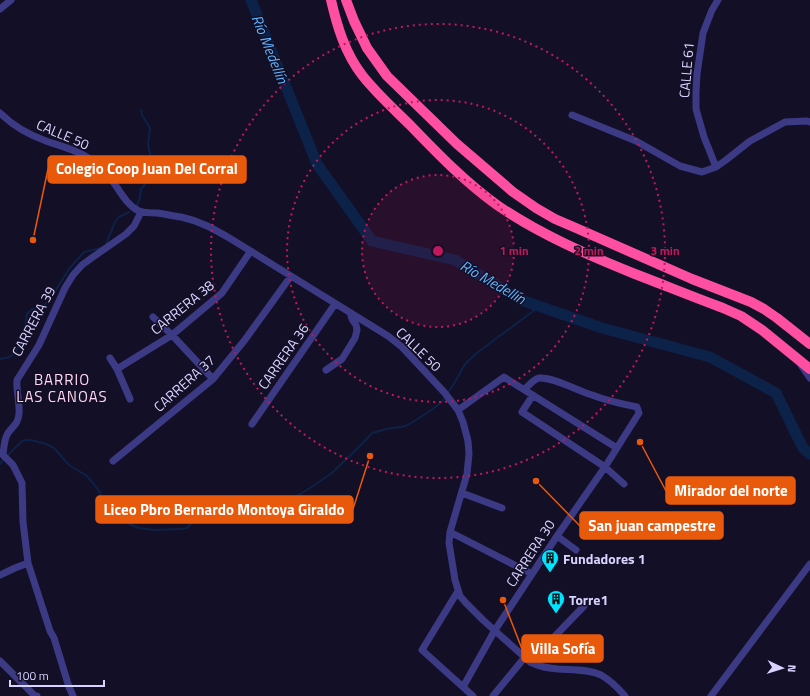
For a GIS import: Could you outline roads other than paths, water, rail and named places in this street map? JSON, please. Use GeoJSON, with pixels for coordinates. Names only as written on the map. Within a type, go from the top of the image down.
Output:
{"type":"FeatureCollection","features":[{"type":"Feature","properties":{"kind":"highway"},"geometry":{"type":"LineString","coordinates":[[331,0],[339,30],[349,54],[362,74],[448,164],[467,181],[497,204],[523,221],[585,253],[741,316],[762,330],[810,369]]}},
{"type":"Feature","properties":{"kind":"highway"},"geometry":{"type":"LineString","coordinates":[[346,0],[367,48],[387,76],[458,144],[513,192],[555,219],[692,279],[751,302],[777,318],[810,344]]}},
{"type":"Feature","properties":{"kind":"street"},"geometry":{"type":"LineString","coordinates":[[0,9],[11,0]]}},
{"type":"Feature","properties":{"kind":"street","name":"CALLE 61"},"geometry":{"type":"LineString","coordinates":[[716,166],[704,137],[696,109],[696,92],[703,33],[712,10],[718,0]]}},
{"type":"Feature","properties":{"kind":"street","name":"CALLE 50"},"geometry":{"type":"LineString","coordinates":[[0,113],[8,121],[24,131],[47,142],[82,154],[110,178],[134,208],[141,212],[159,213],[205,224],[388,336],[402,347],[444,392],[458,410],[468,441],[469,454],[467,474],[450,532],[449,543],[455,580],[460,596],[495,630],[535,665],[600,675],[608,679],[625,696]]}},
{"type":"Feature","properties":{"kind":"street"},"geometry":{"type":"LineString","coordinates":[[572,116],[636,141],[680,166],[702,172],[726,160],[750,141],[785,122],[810,122]]}},
{"type":"Feature","properties":{"kind":"street","name":"CARRERA 39"},"geometry":{"type":"LineString","coordinates":[[72,696],[28,563],[23,522],[22,483],[12,465],[2,455],[8,434],[17,423],[19,414],[16,386],[17,380],[39,345],[65,288],[82,265],[126,234],[134,226],[141,212]]}},
{"type":"Feature","properties":{"kind":"street","name":"CARRERA 38"},"geometry":{"type":"LineString","coordinates":[[118,369],[172,335],[222,293],[250,252]]}},
{"type":"Feature","properties":{"kind":"street","name":"CARRERA 37"},"geometry":{"type":"LineString","coordinates":[[113,461],[213,379],[244,341],[291,276]]}},
{"type":"Feature","properties":{"kind":"street","name":"CARRERA 36"},"geometry":{"type":"LineString","coordinates":[[252,424],[335,304]]}},
{"type":"Feature","properties":{"kind":"street"},"geometry":{"type":"LineString","coordinates":[[326,370],[342,359],[356,338],[357,330],[351,313]]}},
{"type":"Feature","properties":{"kind":"street"},"geometry":{"type":"LineString","coordinates":[[153,317],[213,379]]}},
{"type":"Feature","properties":{"kind":"street"},"geometry":{"type":"LineString","coordinates":[[110,358],[118,369],[130,399]]}},
{"type":"Feature","properties":{"kind":"street"},"geometry":{"type":"LineString","coordinates":[[796,358],[810,378]]}},
{"type":"Feature","properties":{"kind":"street"},"geometry":{"type":"LineString","coordinates":[[458,410],[504,377],[617,448]]}},
{"type":"Feature","properties":{"kind":"street","name":"CARRERA 30"},"geometry":{"type":"LineString","coordinates":[[463,687],[495,630],[605,467],[639,413],[637,407],[619,404],[593,396],[551,380],[539,378],[525,389]]}},
{"type":"Feature","properties":{"kind":"street"},"geometry":{"type":"LineString","coordinates":[[532,395],[522,412],[605,467],[624,484]]}},
{"type":"Feature","properties":{"kind":"street"},"geometry":{"type":"LineString","coordinates":[[462,493],[502,508]]}},
{"type":"Feature","properties":{"kind":"street"},"geometry":{"type":"LineString","coordinates":[[450,532],[532,574]]}},
{"type":"Feature","properties":{"kind":"street"},"geometry":{"type":"LineString","coordinates":[[557,536],[576,550]]}},
{"type":"Feature","properties":{"kind":"street"},"geometry":{"type":"LineString","coordinates":[[0,575],[28,563]]}},
{"type":"Feature","properties":{"kind":"street"},"geometry":{"type":"LineString","coordinates":[[712,696],[810,564]]}},
{"type":"Feature","properties":{"kind":"street"},"geometry":{"type":"LineString","coordinates":[[458,591],[422,650],[473,696]]}},
{"type":"Feature","properties":{"kind":"street"},"geometry":{"type":"LineString","coordinates":[[493,696],[584,606]]}},
{"type":"Feature","properties":{"kind":"street"},"geometry":{"type":"LineString","coordinates":[[0,661],[35,696],[37,696]]}},
{"type":"Feature","properties":{"kind":"waterway","name":"Río Medellín"},"geometry":{"type":"LineString","coordinates":[[251,0],[317,164],[372,241],[455,260],[521,300],[602,328],[710,357],[776,393],[803,448],[810,454]]}},
{"type":"Feature","properties":{"kind":"waterway","name":"BARRIO LAS CANOAS"},"geometry":{"type":"LineString","coordinates":[[137,205],[140,198],[141,189],[147,182],[151,170],[151,159],[148,144],[150,128],[142,115],[141,110]]}},
{"type":"Feature","properties":{"kind":"waterway","name":"BARRIO LAS CANOAS"},"geometry":{"type":"LineString","coordinates":[[106,244],[115,222],[119,217],[129,212]]}},
{"type":"Feature","properties":{"kind":"waterway","name":"BARRIO LAS CANOAS"},"geometry":{"type":"LineString","coordinates":[[0,359],[10,356],[20,345],[27,314],[32,309],[39,309],[49,301],[69,269],[84,252],[101,248]]}},
{"type":"Feature","properties":{"kind":"waterway"},"geometry":{"type":"LineString","coordinates":[[448,393],[465,364],[478,352],[540,306]]}},
{"type":"Feature","properties":{"kind":"waterway"},"geometry":{"type":"LineString","coordinates":[[7,456],[22,441],[31,440],[46,444],[54,448],[69,465],[87,476],[99,491],[108,508],[118,519],[139,528],[154,530],[181,529],[187,528],[205,509],[214,505],[234,505],[244,502],[259,505],[275,498],[290,502],[332,473],[372,433],[408,425],[430,411],[443,401],[445,397]]}},
{"type":"Feature","properties":{"kind":"waterway"},"geometry":{"type":"LineString","coordinates":[[0,464],[3,460]]}},
{"type":"Feature","properties":{"kind":"place","name":"Colegio Coop Juan Del Corral"},"geometry":{"type":"Point","coordinates":[33,240]}},
{"type":"Feature","properties":{"kind":"place","name":"Mirador del norte"},"geometry":{"type":"Point","coordinates":[640,442]}},
{"type":"Feature","properties":{"kind":"place","name":"Liceo Pbro Bernardo Montoya Giraldo"},"geometry":{"type":"Point","coordinates":[370,456]}},
{"type":"Feature","properties":{"kind":"place","name":"San juan campestre"},"geometry":{"type":"Point","coordinates":[536,481]}},
{"type":"Feature","properties":{"kind":"place","name":"Fundadores 1"},"geometry":{"type":"Point","coordinates":[550,573]}},
{"type":"Feature","properties":{"kind":"place","name":"Villa Sofía"},"geometry":{"type":"Point","coordinates":[503,600]}},
{"type":"Feature","properties":{"kind":"place","name":"Torre1"},"geometry":{"type":"Point","coordinates":[556,614]}},
{"type":"Feature","properties":{"kind":"district","name":"BARRIO LAS CANOAS"},"geometry":{"type":"Point","coordinates":[62,388]}}]}
